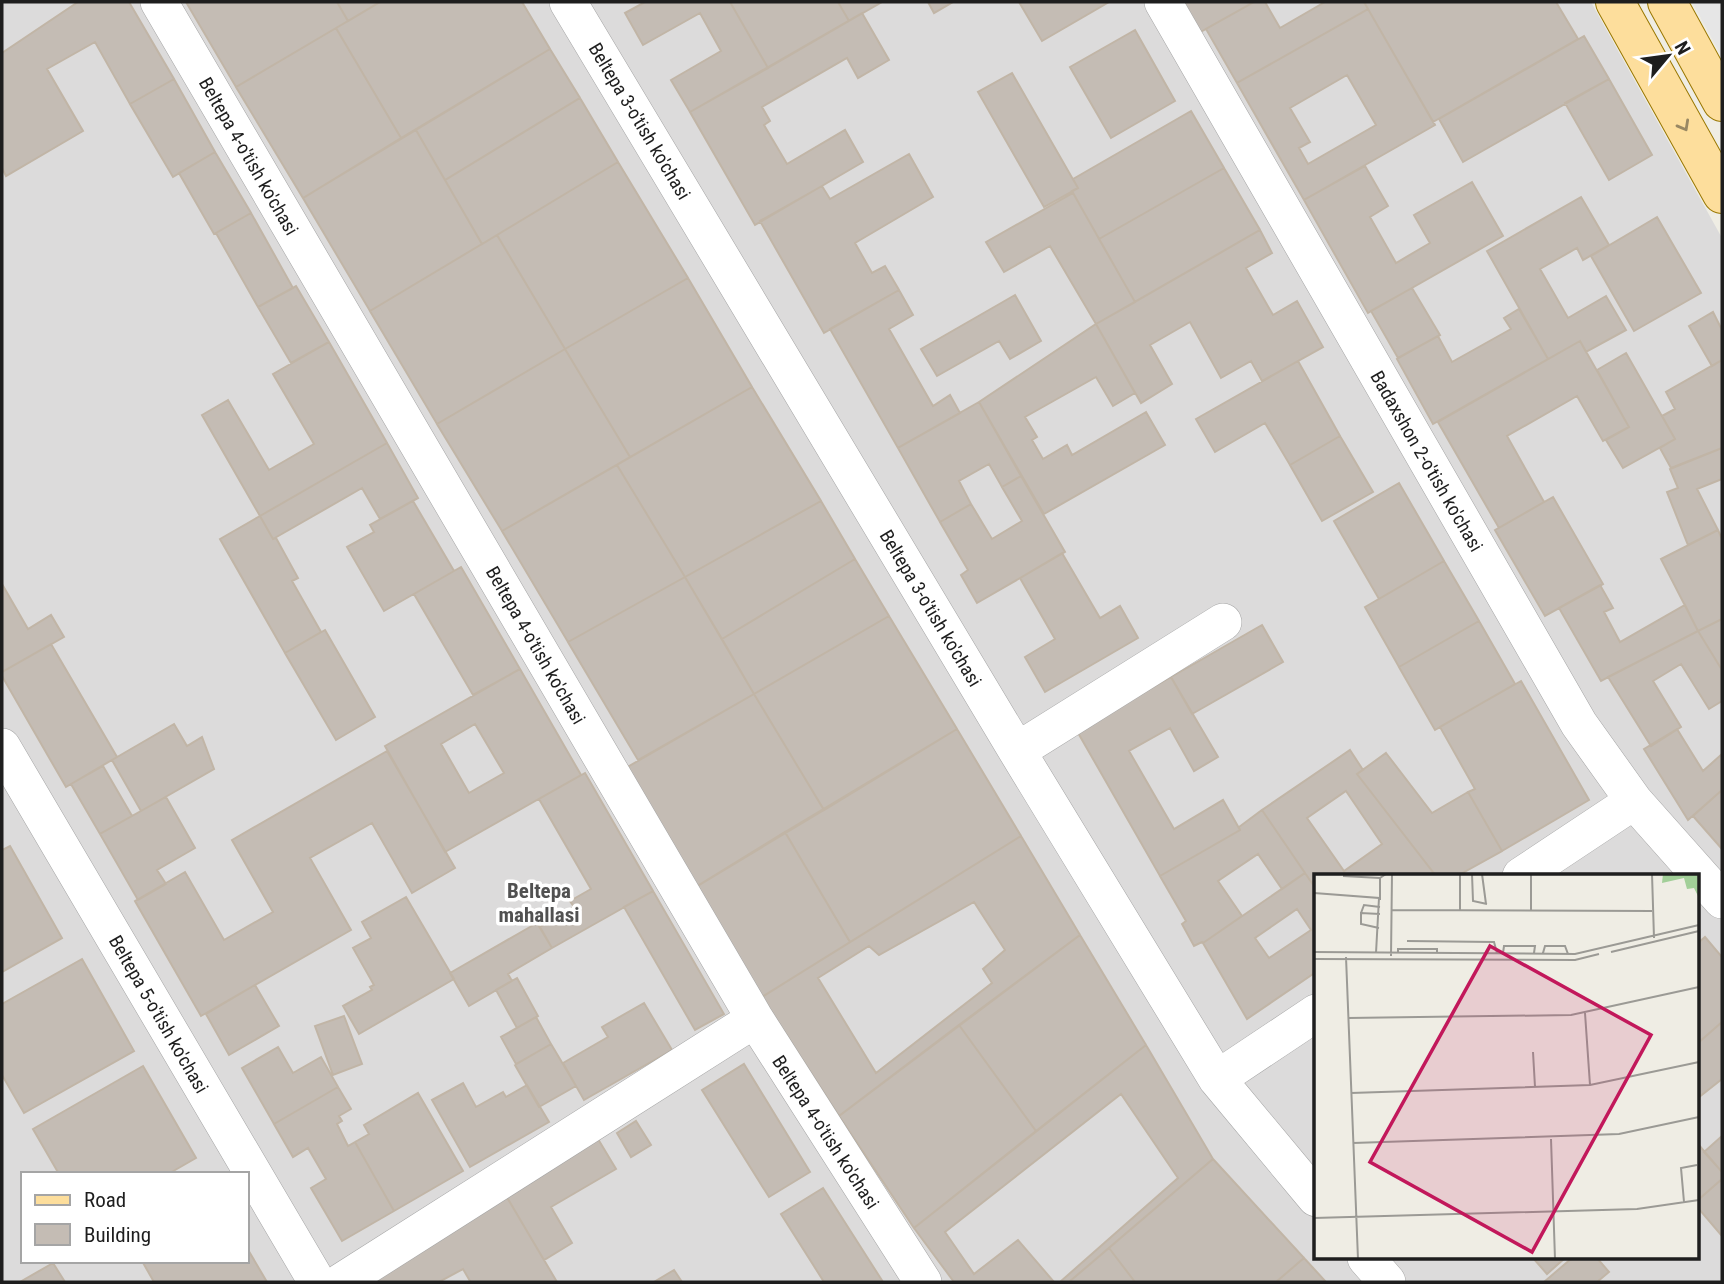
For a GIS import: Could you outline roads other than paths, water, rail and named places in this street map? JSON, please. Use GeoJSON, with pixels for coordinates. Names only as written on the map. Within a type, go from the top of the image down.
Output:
{"type":"FeatureCollection","features":[{"type":"Feature","properties":{"kind":"main road"},"geometry":{"type":"LineString","coordinates":[[1615,2],[1722,194]]}},
{"type":"Feature","properties":{"kind":"main road"},"geometry":{"type":"LineString","coordinates":[[1667,2],[1712,59],[1722,102]]}},
{"type":"Feature","properties":{"kind":"street","name":"Beltepa 4-o'tish ko'chasi"},"geometry":{"type":"LineString","coordinates":[[159,2],[755,1019],[923,1282]]}},
{"type":"Feature","properties":{"kind":"street","name":"Beltepa 3-o'tish ko'chasi"},"geometry":{"type":"LineString","coordinates":[[568,2],[1217,1079],[1314,1196]]}},
{"type":"Feature","properties":{"kind":"street","name":"Badaxshon 2-o'tish ko'chasi"},"geometry":{"type":"LineString","coordinates":[[1163,2],[1579,724],[1634,801],[1699,874]]}},
{"type":"Feature","properties":{"kind":"street"},"geometry":{"type":"LineString","coordinates":[[1017,751],[1223,622]]}},
{"type":"Feature","properties":{"kind":"street","name":"Beltepa 5-o'tish ko'chasi"},"geometry":{"type":"LineString","coordinates":[[2,747],[317,1282]]}},
{"type":"Feature","properties":{"kind":"street"},"geometry":{"type":"LineString","coordinates":[[1524,874],[1634,801]]}},
{"type":"Feature","properties":{"kind":"street","name":"Badaxshon 2-o'tish ko'chasi"},"geometry":{"type":"LineString","coordinates":[[1700,875],[1722,900]]}},
{"type":"Feature","properties":{"kind":"street"},"geometry":{"type":"LineString","coordinates":[[1217,1079],[1314,1014]]}},
{"type":"Feature","properties":{"kind":"street"},"geometry":{"type":"LineString","coordinates":[[341,1282],[755,1019]]}},
{"type":"Feature","properties":{"kind":"street"},"geometry":{"type":"LineString","coordinates":[[1368,1260],[1387,1282]]}},
{"type":"Feature","properties":{"kind":"district","name":"Beltepa mahallasi"},"geometry":{"type":"Point","coordinates":[539,903]}}]}
